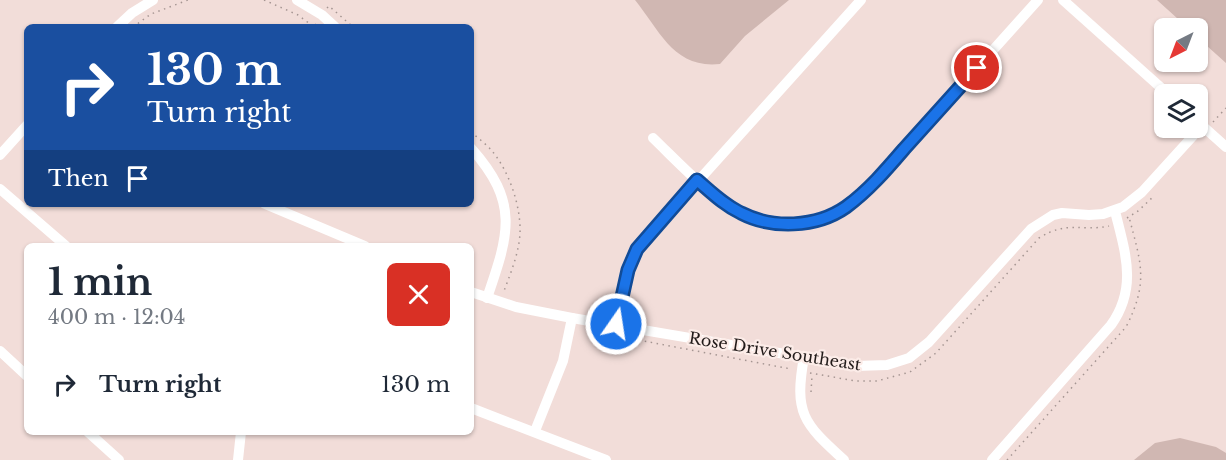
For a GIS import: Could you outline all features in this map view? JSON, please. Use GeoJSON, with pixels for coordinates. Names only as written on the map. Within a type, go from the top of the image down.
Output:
{"type":"FeatureCollection","features":[{"type":"Feature","properties":{"kind":"street"},"geometry":{"type":"LineString","coordinates":[[120,24],[132,13],[153,0]]}},
{"type":"Feature","properties":{"kind":"street"},"geometry":{"type":"LineString","coordinates":[[297,0],[322,15],[332,24]]}},
{"type":"Feature","properties":{"kind":"street"},"geometry":{"type":"LineString","coordinates":[[616,324],[628,270],[637,249],[861,0]]}},
{"type":"Feature","properties":{"kind":"street"},"geometry":{"type":"LineString","coordinates":[[653,138],[723,203],[757,220],[792,224],[812,222],[843,209],[871,186],[1038,0]]}},
{"type":"Feature","properties":{"kind":"street"},"geometry":{"type":"LineString","coordinates":[[1063,0],[1157,84]]}},
{"type":"Feature","properties":{"kind":"street"},"geometry":{"type":"LineString","coordinates":[[0,155],[24,128]]}},
{"type":"Feature","properties":{"kind":"street"},"geometry":{"type":"LineString","coordinates":[[1208,130],[1226,147]]}},
{"type":"Feature","properties":{"kind":"street","name":"Rose Drive Southeast"},"geometry":{"type":"LineString","coordinates":[[474,293],[516,307],[572,318],[856,366],[888,366],[909,358],[930,342],[1031,229],[1043,219],[1062,213],[1089,215],[1115,211],[1135,199],[1190,138]]}},
{"type":"Feature","properties":{"kind":"street"},"geometry":{"type":"LineString","coordinates":[[474,151],[493,175],[506,209],[507,229],[504,249],[487,298]]}},
{"type":"Feature","properties":{"kind":"street"},"geometry":{"type":"LineString","coordinates":[[0,189],[63,243]]}},
{"type":"Feature","properties":{"kind":"street"},"geometry":{"type":"LineString","coordinates":[[272,207],[359,243]]}},
{"type":"Feature","properties":{"kind":"street"},"geometry":{"type":"LineString","coordinates":[[992,460],[1112,325],[1120,312],[1126,295],[1128,276],[1127,258],[1115,211]]}},
{"type":"Feature","properties":{"kind":"street"},"geometry":{"type":"LineString","coordinates":[[535,432],[562,361],[572,318]]}},
{"type":"Feature","properties":{"kind":"street"},"geometry":{"type":"LineString","coordinates":[[0,351],[24,373]]}},
{"type":"Feature","properties":{"kind":"street"},"geometry":{"type":"LineString","coordinates":[[804,357],[807,372],[799,396],[806,419],[815,432],[844,460]]}},
{"type":"Feature","properties":{"kind":"street"},"geometry":{"type":"LineString","coordinates":[[474,409],[606,460]]}},
{"type":"Feature","properties":{"kind":"street"},"geometry":{"type":"LineString","coordinates":[[91,435],[119,460]]}},
{"type":"Feature","properties":{"kind":"street"},"geometry":{"type":"LineString","coordinates":[[238,460],[241,435]]}},
{"type":"Feature","properties":{"kind":"path"},"geometry":{"type":"LineString","coordinates":[[137,24],[151,14],[188,0]]}},
{"type":"Feature","properties":{"kind":"path"},"geometry":{"type":"LineString","coordinates":[[264,0],[291,12],[309,24]]}},
{"type":"Feature","properties":{"kind":"path"},"geometry":{"type":"LineString","coordinates":[[316,24],[322,15]]}},
{"type":"Feature","properties":{"kind":"path"},"geometry":{"type":"LineString","coordinates":[[1208,121],[1226,108]]}},
{"type":"Feature","properties":{"kind":"path"},"geometry":{"type":"LineString","coordinates":[[633,339],[856,381],[877,381],[910,372],[936,353],[1039,238],[1062,227],[1107,227],[1138,212],[1154,196]]}},
{"type":"Feature","properties":{"kind":"path"},"geometry":{"type":"LineString","coordinates":[[807,372],[811,398]]}},
{"type":"Feature","properties":{"kind":"shaded area"},"geometry":{"type":"Polygon","coordinates":[[[635,0],[789,0],[745,36],[720,64],[704,64],[679,54],[670,46],[635,0]]]}},
{"type":"Feature","properties":{"kind":"shaded area"},"geometry":{"type":"Polygon","coordinates":[[[1157,0],[1226,0],[1226,63],[1208,47],[1208,18],[1177,18],[1157,0]]]}},
{"type":"Feature","properties":{"kind":"shaded area"},"geometry":{"type":"Polygon","coordinates":[[[1180,438],[1216,447],[1226,453],[1226,460],[1134,460],[1155,443],[1180,438]]]}},
{"type":"Feature","properties":{"kind":"route"},"geometry":{"type":"LineString","coordinates":[[616,324],[631,259],[645,238],[697,180],[723,203],[757,220],[792,224],[812,222],[828,216],[843,209],[871,186],[977,68]]}}]}
